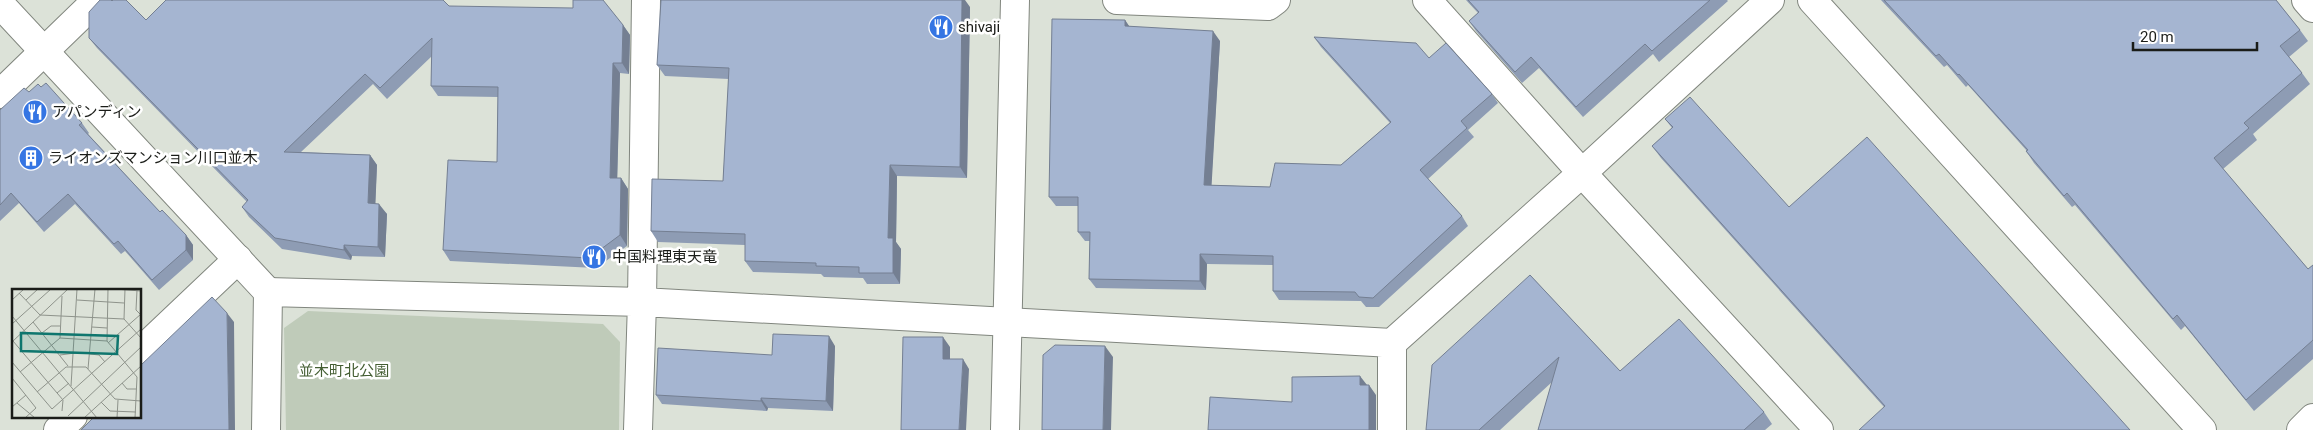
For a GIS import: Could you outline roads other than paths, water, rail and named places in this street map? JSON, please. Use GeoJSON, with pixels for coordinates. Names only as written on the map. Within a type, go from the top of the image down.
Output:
{"type":"FeatureCollection","features":[{"type":"Feature","properties":{"kind":"street"},"geometry":{"type":"LineString","coordinates":[[0,94],[97,0]]}},
{"type":"Feature","properties":{"kind":"street"},"geometry":{"type":"LineString","coordinates":[[638,430],[642,302],[646,0]]}},
{"type":"Feature","properties":{"kind":"street"},"geometry":{"type":"LineString","coordinates":[[1005,430],[1015,0]]}},
{"type":"Feature","properties":{"kind":"street"},"geometry":{"type":"LineString","coordinates":[[1116,0],[1268,6],[1276,0]]}},
{"type":"Feature","properties":{"kind":"street"},"geometry":{"type":"LineString","coordinates":[[1427,0],[1816,429]]}},
{"type":"Feature","properties":{"kind":"street"},"geometry":{"type":"LineString","coordinates":[[268,292],[642,302],[1392,343],[1582,173],[1770,0]]}},
{"type":"Feature","properties":{"kind":"street"},"geometry":{"type":"LineString","coordinates":[[1812,0],[2202,430]]}},
{"type":"Feature","properties":{"kind":"street"},"geometry":{"type":"LineString","coordinates":[[2306,0],[2313,8]]}},
{"type":"Feature","properties":{"kind":"street"},"geometry":{"type":"LineString","coordinates":[[0,4],[268,292],[266,430]]}},
{"type":"Feature","properties":{"kind":"street"},"geometry":{"type":"LineString","coordinates":[[141,351],[238,259]]}},
{"type":"Feature","properties":{"kind":"street"},"geometry":{"type":"LineString","coordinates":[[1392,343],[1392,430]]}},
{"type":"Feature","properties":{"kind":"street"},"geometry":{"type":"LineString","coordinates":[[58,430],[70,418]]}},
{"type":"Feature","properties":{"kind":"street"},"geometry":{"type":"LineString","coordinates":[[2301,430],[2313,418]]}},
{"type":"Feature","properties":{"kind":"place","name":"shivaji"},"geometry":{"type":"Point","coordinates":[941,27]}},
{"type":"Feature","properties":{"kind":"place","name":"アパンディン"},"geometry":{"type":"Point","coordinates":[35,112]}},
{"type":"Feature","properties":{"kind":"place","name":"ライオンズマンション川口並木"},"geometry":{"type":"Point","coordinates":[31,158]}},
{"type":"Feature","properties":{"kind":"place","name":"中国料理東天竜"},"geometry":{"type":"Point","coordinates":[594,257]}},
{"type":"Feature","properties":{"kind":"park label","name":"並木町北公園"},"geometry":{"type":"Point","coordinates":[344,371]}}]}
